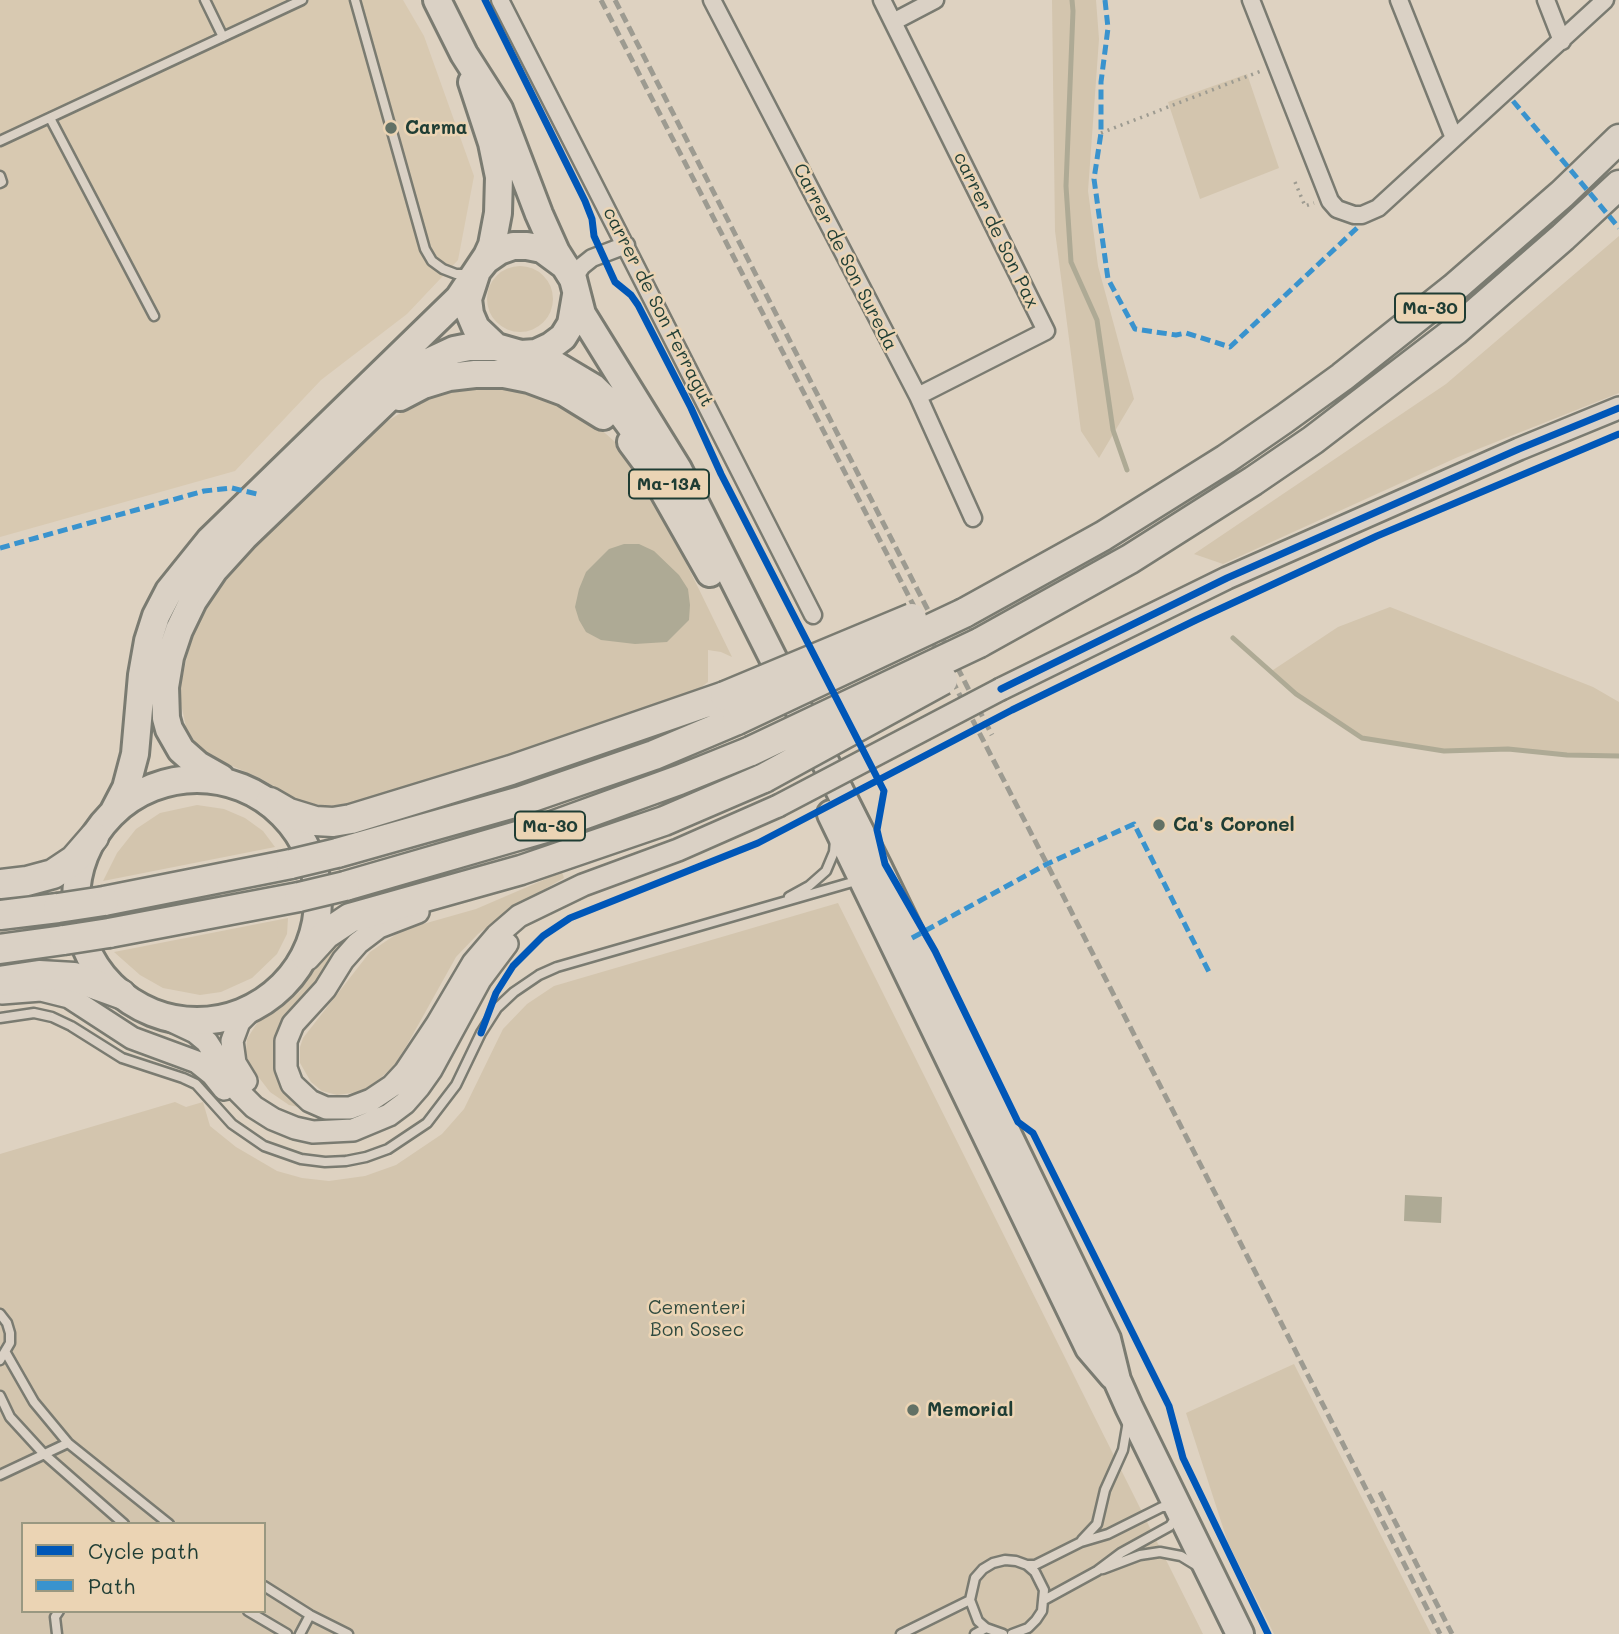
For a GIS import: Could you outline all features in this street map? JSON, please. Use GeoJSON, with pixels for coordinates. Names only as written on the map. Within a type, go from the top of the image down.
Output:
{"type":"FeatureCollection","features":[{"type":"Feature","properties":{"kind":"highway","name":"Ma-30"},"geometry":{"type":"LineString","coordinates":[[0,915],[104,901],[337,853],[521,801],[654,755],[731,708],[1082,549],[1226,459],[1342,377],[1445,296],[1562,194],[1619,139]]}},
{"type":"Feature","properties":{"kind":"highway","name":"Ma-30"},"geometry":{"type":"LineString","coordinates":[[0,949],[109,933],[299,897],[552,826],[751,751],[982,650],[1253,481],[1341,419],[1455,331],[1619,185]]}},
{"type":"Feature","properties":{"kind":"highway"},"geometry":{"type":"LineString","coordinates":[[306,956],[326,934],[350,918],[521,870],[664,821],[764,778],[982,650]]}},
{"type":"Feature","properties":{"kind":"highway"},"geometry":{"type":"LineString","coordinates":[[270,802],[304,818],[324,822],[342,821],[510,770],[731,708]]}},
{"type":"Feature","properties":{"kind":"highway"},"geometry":{"type":"LineString","coordinates":[[0,884],[53,874],[74,860],[94,837]]}},
{"type":"Feature","properties":{"kind":"highway"},"geometry":{"type":"LineString","coordinates":[[0,981],[38,975],[74,976],[121,994]]}},
{"type":"Feature","properties":{"kind":"main road"},"geometry":{"type":"LineString","coordinates":[[437,0],[464,54],[499,109],[539,214],[572,280],[571,324],[563,337],[536,353],[469,347],[432,358],[227,556],[192,601],[170,657],[164,704],[169,729],[189,758],[212,774],[270,802],[294,827],[315,881],[317,915],[314,935],[306,956],[294,974],[280,989],[253,1007],[223,1018],[201,1021],[180,1020],[159,1014],[139,1006],[121,994],[97,970],[87,956],[77,929],[74,899],[84,856],[126,788],[135,754],[146,648],[156,616],[169,591],[210,540],[459,298],[492,245],[500,189],[495,154],[464,54]]}},
{"type":"Feature","properties":{"kind":"main road"},"geometry":{"type":"LineString","coordinates":[[508,351],[476,328],[470,314],[468,299],[477,271],[486,260],[513,246],[542,249],[572,280]]}},
{"type":"Feature","properties":{"kind":"main road","name":"Ma-13A"},"geometry":{"type":"LineString","coordinates":[[572,280],[582,314],[667,450],[884,879],[1107,1339],[1117,1380],[1129,1408],[1240,1634]]}},
{"type":"Feature","properties":{"kind":"main road","name":"Ma-13A"},"geometry":{"type":"LineString","coordinates":[[508,351],[552,363],[603,396],[624,417],[658,463],[688,519],[710,573],[834,819],[1089,1348],[1117,1380]]}},
{"type":"Feature","properties":{"kind":"main road"},"geometry":{"type":"LineString","coordinates":[[374,412],[423,385],[475,374],[504,374],[529,379],[570,395],[604,416],[641,455],[710,573]]}},
{"type":"Feature","properties":{"kind":"main road"},"geometry":{"type":"LineString","coordinates":[[114,811],[146,791],[174,781],[197,779],[229,782]]}},
{"type":"Feature","properties":{"kind":"street","name":"carrer de Son Ferragut"},"geometry":{"type":"LineString","coordinates":[[500,0],[813,615]]}},
{"type":"Feature","properties":{"kind":"street","name":"Carrer de Son Sureda"},"geometry":{"type":"LineString","coordinates":[[712,0],[918,396],[973,518]]}},
{"type":"Feature","properties":{"kind":"street","name":"carrer de Son Pax"},"geometry":{"type":"LineString","coordinates":[[882,0],[1046,331],[918,396]]}},
{"type":"Feature","properties":{"kind":"street"},"geometry":{"type":"LineString","coordinates":[[893,22],[935,0]]}},
{"type":"Feature","properties":{"kind":"street"},"geometry":{"type":"LineString","coordinates":[[1251,0],[1330,201],[1336,209],[1347,214],[1362,215],[1378,208],[1605,0]]}},
{"type":"Feature","properties":{"kind":"street"},"geometry":{"type":"LineString","coordinates":[[1399,0],[1454,138]]}},
{"type":"Feature","properties":{"kind":"street"},"geometry":{"type":"LineString","coordinates":[[1546,0],[1562,41]]}},
{"type":"Feature","properties":{"kind":"street"},"geometry":{"type":"LineString","coordinates":[[572,280],[592,258],[626,245]]}},
{"type":"Feature","properties":{"kind":"street"},"geometry":{"type":"LineString","coordinates":[[159,1014],[195,1032],[207,1042],[231,1082],[254,1107],[286,1125],[320,1132],[360,1128],[382,1119],[397,1109],[425,1079],[464,976],[497,934],[519,916],[568,893],[714,836],[778,806],[1001,689],[1227,578],[1519,449],[1619,408]]}},
{"type":"Feature","properties":{"kind":"street"},"geometry":{"type":"LineString","coordinates":[[445,1026],[398,1079],[377,1097],[356,1106],[335,1110],[318,1105],[303,1096],[288,1076],[285,1050],[293,1024],[325,989],[343,960],[358,943],[393,920],[468,897],[521,870]]}},
{"type":"Feature","properties":{"kind":"street"},"geometry":{"type":"LineString","coordinates":[[0,994],[41,990],[69,997],[122,1033],[187,1058],[205,1068],[241,1108],[258,1122],[283,1134],[313,1141],[335,1142],[364,1136],[388,1126],[407,1113],[425,1096],[437,1078],[445,1026]]}},
{"type":"Feature","properties":{"kind":"street"},"geometry":{"type":"LineString","coordinates":[[253,1007],[239,1021],[232,1041],[232,1055],[240,1072],[252,1088],[270,1104],[297,1117],[323,1122],[364,1115],[394,1098],[420,1068],[445,1026]]}},
{"type":"Feature","properties":{"kind":"lane"},"geometry":{"type":"LineString","coordinates":[[205,0],[223,37]]}},
{"type":"Feature","properties":{"kind":"lane"},"geometry":{"type":"LineString","coordinates":[[0,141],[302,0]]}},
{"type":"Feature","properties":{"kind":"lane"},"geometry":{"type":"LineString","coordinates":[[355,0],[425,249],[437,265],[450,272],[464,274],[477,271]]}},
{"type":"Feature","properties":{"kind":"lane"},"geometry":{"type":"LineString","coordinates":[[50,118],[154,316]]}},
{"type":"Feature","properties":{"kind":"lane"},"geometry":{"type":"LineString","coordinates":[[0,176],[0,183]]}},
{"type":"Feature","properties":{"kind":"lane"},"geometry":{"type":"LineString","coordinates":[[780,901],[810,886],[825,871],[834,852],[834,819]]}},
{"type":"Feature","properties":{"kind":"lane"},"geometry":{"type":"LineString","coordinates":[[0,1018],[34,1013],[61,1020],[122,1058],[196,1084],[232,1124],[264,1146],[301,1159],[346,1161],[388,1149],[427,1123],[456,1085],[481,1033],[497,1008],[539,975],[557,967],[780,901],[812,895],[854,880],[866,885]]}},
{"type":"Feature","properties":{"kind":"lane"},"geometry":{"type":"LineString","coordinates":[[0,1314],[10,1333],[10,1343],[3,1356],[34,1402],[68,1443],[167,1522]]}},
{"type":"Feature","properties":{"kind":"lane"},"geometry":{"type":"LineString","coordinates":[[0,1396],[10,1417],[43,1453],[122,1522]]}},
{"type":"Feature","properties":{"kind":"lane"},"geometry":{"type":"LineString","coordinates":[[1081,1542],[1097,1524],[1105,1490],[1123,1450],[1129,1408]]}},
{"type":"Feature","properties":{"kind":"lane"},"geometry":{"type":"LineString","coordinates":[[0,1475],[68,1443]]}},
{"type":"Feature","properties":{"kind":"lane"},"geometry":{"type":"LineString","coordinates":[[1027,1566],[1035,1565],[1081,1542],[1108,1534],[1162,1507],[1178,1510],[1170,1526],[1044,1600]]}},
{"type":"Feature","properties":{"kind":"lane"},"geometry":{"type":"LineString","coordinates":[[1097,1571],[1140,1555],[1160,1552],[1181,1556],[1212,1577]]}},
{"type":"Feature","properties":{"kind":"lane"},"geometry":{"type":"LineString","coordinates":[[1003,1634],[986,1628],[978,1621],[970,1600],[975,1577],[983,1569],[993,1563],[1016,1561],[1027,1566],[1040,1580],[1044,1600],[1036,1620],[1016,1634]]}},
{"type":"Feature","properties":{"kind":"lane"},"geometry":{"type":"LineString","coordinates":[[266,1587],[310,1615],[348,1634]]}},
{"type":"Feature","properties":{"kind":"lane"},"geometry":{"type":"LineString","coordinates":[[901,1634],[970,1600]]}},
{"type":"Feature","properties":{"kind":"lane"},"geometry":{"type":"LineString","coordinates":[[57,1634],[55,1617],[58,1613]]}},
{"type":"Feature","properties":{"kind":"lane"},"geometry":{"type":"LineString","coordinates":[[251,1613],[287,1634]]}},
{"type":"Feature","properties":{"kind":"lane"},"geometry":{"type":"LineString","coordinates":[[300,1634],[310,1615]]}},
{"type":"Feature","properties":{"kind":"lane"},"geometry":{"type":"LineString","coordinates":[[975,1634],[986,1628]]}},
{"type":"Feature","properties":{"kind":"path"},"geometry":{"type":"LineString","coordinates":[[1101,133],[1276,66]]}},
{"type":"Feature","properties":{"kind":"shaded area"},"geometry":{"type":"Polygon","coordinates":[[[0,0],[403,0],[424,36],[474,176],[458,260],[407,314],[321,380],[235,471],[0,537],[0,0]]]}},
{"type":"Feature","properties":{"kind":"shaded area"},"geometry":{"type":"Polygon","coordinates":[[[624,544],[639,544],[654,551],[679,575],[688,589],[689,620],[667,642],[635,644],[601,640],[586,632],[579,620],[575,607],[586,572],[609,549],[624,544]]]}},
{"type":"Feature","properties":{"kind":"shaded area"},"geometry":{"type":"Polygon","coordinates":[[[1405,1195],[1442,1197],[1441,1223],[1404,1221],[1405,1195]]]}},
{"type":"Feature","properties":{"kind":"green space"},"geometry":{"type":"Polygon","coordinates":[[[1052,0],[1096,0],[1099,39],[1088,191],[1098,266],[1134,399],[1099,458],[1081,431],[1055,231],[1052,0]]]}},
{"type":"Feature","properties":{"kind":"green space"},"geometry":{"type":"Polygon","coordinates":[[[1247,74],[1279,168],[1200,199],[1168,102],[1247,74]]]}},
{"type":"Feature","properties":{"kind":"green space"},"geometry":{"type":"Polygon","coordinates":[[[1619,236],[1619,393],[1458,457],[1223,564],[1194,554],[1446,384],[1619,236]]]}},
{"type":"Feature","properties":{"kind":"green space"},"geometry":{"type":"Polygon","coordinates":[[[520,266],[543,276],[553,299],[543,322],[520,332],[497,322],[487,299],[497,276],[520,266]]]}},
{"type":"Feature","properties":{"kind":"green space"},"geometry":{"type":"Polygon","coordinates":[[[499,385],[543,395],[588,418],[623,449],[650,489],[732,657],[708,650],[708,682],[691,695],[565,739],[355,802],[329,806],[300,802],[260,778],[209,756],[198,747],[186,727],[180,699],[181,683],[199,617],[221,582],[375,429],[423,399],[460,387],[499,385]]]}},
{"type":"Feature","properties":{"kind":"green space"},"geometry":{"type":"Polygon","coordinates":[[[1390,607],[1593,687],[1619,702],[1619,756],[1567,755],[1508,749],[1444,751],[1362,738],[1296,694],[1270,672],[1338,627],[1390,607]]]}},
{"type":"Feature","properties":{"kind":"green space"},"geometry":{"type":"Polygon","coordinates":[[[197,805],[224,809],[245,818],[263,831],[275,847],[103,881],[117,853],[136,829],[160,813],[197,805]]]}},
{"type":"Feature","properties":{"kind":"green space"},"geometry":{"type":"Polygon","coordinates":[[[562,872],[564,878],[508,910],[478,934],[456,957],[393,1067],[377,1081],[360,1092],[337,1095],[322,1091],[311,1082],[300,1063],[303,1038],[370,952],[409,928],[476,909],[562,872]]]}},
{"type":"Feature","properties":{"kind":"green space","name":"Cementeri Bon Sosec"},"geometry":{"type":"Polygon","coordinates":[[[838,903],[1203,1634],[0,1634],[0,1154],[175,1102],[186,1107],[203,1102],[210,1126],[236,1147],[277,1171],[302,1178],[329,1181],[365,1176],[396,1165],[442,1134],[464,1109],[503,1029],[527,1004],[554,986],[838,903]]]}},
{"type":"Feature","properties":{"kind":"green space"},"geometry":{"type":"Polygon","coordinates":[[[288,918],[287,934],[277,954],[252,978],[221,992],[200,995],[163,988],[140,975],[114,952],[288,918]]]}},
{"type":"Feature","properties":{"kind":"green space"},"geometry":{"type":"Polygon","coordinates":[[[353,933],[307,994],[276,1047],[277,1067],[288,1094],[303,1108],[289,1105],[270,1092],[250,1066],[246,1052],[247,1039],[257,1023],[281,1008],[300,991],[329,950],[353,933]]]}},
{"type":"Feature","properties":{"kind":"green space"},"geometry":{"type":"Polygon","coordinates":[[[1294,1364],[1431,1634],[1274,1634],[1228,1543],[1186,1413],[1294,1364]]]}},
{"type":"Feature","properties":{"kind":"waterway"},"geometry":{"type":"LineString","coordinates":[[1072,0],[1066,186],[1071,262],[1097,320],[1113,430],[1127,470]]}},
{"type":"Feature","properties":{"kind":"waterway"},"geometry":{"type":"LineString","coordinates":[[1233,638],[1296,694],[1362,738],[1444,751],[1508,749],[1567,755],[1619,756]]}},
{"type":"Feature","properties":{"kind":"railway"},"geometry":{"type":"LineString","coordinates":[[601,0],[1047,864],[1440,1634]]}},
{"type":"Feature","properties":{"kind":"railway"},"geometry":{"type":"LineString","coordinates":[[615,0],[992,735]]}},
{"type":"Feature","properties":{"kind":"railway"},"geometry":{"type":"LineString","coordinates":[[1380,1492],[1452,1634]]}},
{"type":"Feature","properties":{"kind":"marked path"},"geometry":{"type":"LineString","coordinates":[[1105,0],[1108,28],[1101,82],[1101,133],[1094,179],[1108,279],[1135,329],[1176,335],[1186,333],[1230,347],[1357,228]]}},
{"type":"Feature","properties":{"kind":"marked path"},"geometry":{"type":"LineString","coordinates":[[1513,101],[1619,228]]}},
{"type":"Feature","properties":{"kind":"marked path"},"geometry":{"type":"LineString","coordinates":[[0,548],[204,491],[232,488],[257,494]]}},
{"type":"Feature","properties":{"kind":"marked path"},"geometry":{"type":"LineString","coordinates":[[912,938],[1047,864],[1134,824],[1209,972]]}},
{"type":"Feature","properties":{"kind":"cycle path"},"geometry":{"type":"LineString","coordinates":[[485,0],[585,201],[592,219],[594,236],[615,282],[631,295],[638,305],[691,408],[721,474],[884,791],[877,830],[885,864],[935,951],[1018,1122],[1033,1133],[1169,1406],[1183,1458],[1268,1634]]}},
{"type":"Feature","properties":{"kind":"cycle path"},"geometry":{"type":"LineString","coordinates":[[1001,689],[1227,578],[1519,449],[1619,408]]}},
{"type":"Feature","properties":{"kind":"cycle path"},"geometry":{"type":"LineString","coordinates":[[481,1033],[496,993],[513,966],[543,936],[570,918],[758,843],[1012,710],[1196,620],[1377,536],[1619,434]]}},
{"type":"Feature","properties":{"kind":"place","name":"Carma"},"geometry":{"type":"Point","coordinates":[391,128]}},
{"type":"Feature","properties":{"kind":"place","name":"Ca's Coronel"},"geometry":{"type":"Point","coordinates":[1159,825]}},
{"type":"Feature","properties":{"kind":"place","name":"Memorial"},"geometry":{"type":"Point","coordinates":[913,1410]}}]}
